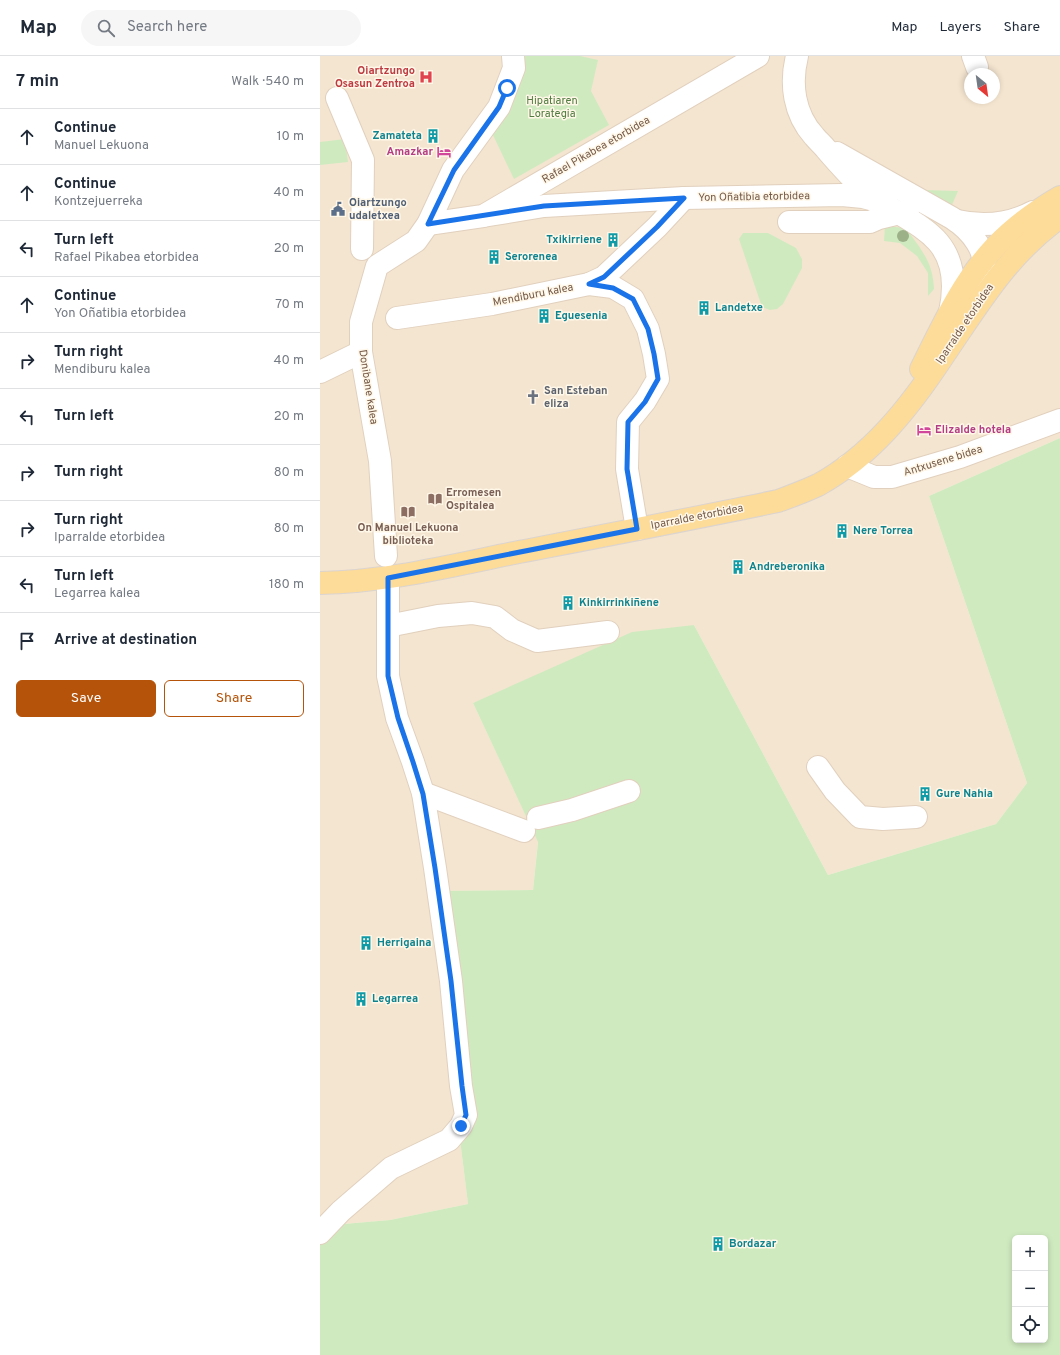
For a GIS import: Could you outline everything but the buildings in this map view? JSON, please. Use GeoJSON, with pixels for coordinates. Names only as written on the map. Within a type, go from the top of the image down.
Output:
{"type":"FeatureCollection","features":[{"type":"Feature","properties":{"kind":"main road"},"geometry":{"type":"LineString","coordinates":[[992,267],[1017,254],[1035,237],[1050,216],[1060,197]]}},
{"type":"Feature","properties":{"kind":"main road","name":"Iparralde etorbidea"},"geometry":{"type":"LineString","coordinates":[[320,583],[350,583],[388,578],[637,529],[778,500],[817,485],[847,466],[873,445],[888,430],[914,384],[957,319],[963,288],[992,267]]}},
{"type":"Feature","properties":{"kind":"street"},"geometry":{"type":"LineString","coordinates":[[422,232],[454,170],[499,107],[514,68],[513,56]]}},
{"type":"Feature","properties":{"kind":"street","name":"Rafael Pikabea etorbidea"},"geometry":{"type":"LineString","coordinates":[[422,232],[483,216],[758,56]]}},
{"type":"Feature","properties":{"kind":"street"},"geometry":{"type":"LineString","coordinates":[[797,56],[793,82],[794,97],[798,111],[813,136],[824,146],[840,166],[887,211],[920,226],[938,243],[950,251],[992,267]]}},
{"type":"Feature","properties":{"kind":"street"},"geometry":{"type":"LineString","coordinates":[[337,98],[362,160],[362,249]]}},
{"type":"Feature","properties":{"kind":"street"},"geometry":{"type":"LineString","coordinates":[[824,146],[951,218],[966,229],[973,237],[992,267]]}},
{"type":"Feature","properties":{"kind":"street"},"geometry":{"type":"LineString","coordinates":[[853,162],[860,172],[876,186],[887,211]]}},
{"type":"Feature","properties":{"kind":"street","name":"Yon Oñatibia etorbidea"},"geometry":{"type":"LineString","coordinates":[[483,216],[544,206],[684,198],[842,195],[863,197],[887,211]]}},
{"type":"Feature","properties":{"kind":"street","name":"Mendiburu kalea"},"geometry":{"type":"LineString","coordinates":[[398,318],[492,304],[589,284],[604,277],[657,227],[684,198]]}},
{"type":"Feature","properties":{"kind":"street"},"geometry":{"type":"LineString","coordinates":[[789,222],[870,222],[887,211],[915,210],[928,215],[951,218],[976,224],[997,224],[1050,216]]}},
{"type":"Feature","properties":{"kind":"street","name":"Donibane kalea"},"geometry":{"type":"LineString","coordinates":[[386,556],[380,461],[361,352],[361,322],[377,266],[422,232]]}},
{"type":"Feature","properties":{"kind":"street"},"geometry":{"type":"LineString","coordinates":[[938,243],[950,264],[957,319]]}},
{"type":"Feature","properties":{"kind":"street"},"geometry":{"type":"LineString","coordinates":[[589,284],[613,288],[633,299],[648,329],[654,354],[658,379],[645,402],[628,422],[627,469],[637,529]]}},
{"type":"Feature","properties":{"kind":"street"},"geometry":{"type":"LineString","coordinates":[[320,372],[361,352]]}},
{"type":"Feature","properties":{"kind":"street","name":"Antxusene bidea"},"geometry":{"type":"LineString","coordinates":[[847,466],[874,477],[892,477],[967,454],[1060,420]]}},
{"type":"Feature","properties":{"kind":"street"},"geometry":{"type":"LineString","coordinates":[[320,1232],[331,1210],[391,1168],[449,1140],[461,1126],[466,1115],[451,981],[423,794],[398,718],[388,676],[388,578]]}},
{"type":"Feature","properties":{"kind":"street"},"geometry":{"type":"LineString","coordinates":[[388,626],[438,616],[472,613],[495,617],[512,630],[537,641],[608,632]]}},
{"type":"Feature","properties":{"kind":"street"},"geometry":{"type":"LineString","coordinates":[[818,767],[835,791],[860,816],[882,819],[916,817]]}},
{"type":"Feature","properties":{"kind":"street"},"geometry":{"type":"LineString","coordinates":[[423,794],[488,816],[531,824],[629,791]]}},
{"type":"Feature","properties":{"kind":"shaded area"},"geometry":{"type":"Polygon","coordinates":[[[320,56],[1060,56],[1060,438],[929,496],[1027,783],[996,824],[828,875],[694,625],[473,703],[538,841],[533,890],[429,891],[468,1204],[390,1220],[320,1226],[320,56]]]}},
{"type":"Feature","properties":{"kind":"green space","name":"Hipatiaren Lorategia"},"geometry":{"type":"Polygon","coordinates":[[[522,56],[580,56],[598,60],[591,91],[609,125],[514,179],[492,133],[522,56]]]}},
{"type":"Feature","properties":{"kind":"green space"},"geometry":{"type":"Polygon","coordinates":[[[345,139],[348,162],[320,165],[320,142],[345,139]]]}},
{"type":"Feature","properties":{"kind":"green space"},"geometry":{"type":"Polygon","coordinates":[[[923,190],[958,191],[951,207],[923,190]]]}},
{"type":"Feature","properties":{"kind":"green space"},"geometry":{"type":"Polygon","coordinates":[[[885,226],[906,228],[925,256],[929,263],[934,289],[928,296],[928,273],[917,256],[900,243],[884,241],[885,226]]]}},
{"type":"Feature","properties":{"kind":"green space"},"geometry":{"type":"Polygon","coordinates":[[[743,233],[768,233],[796,248],[802,259],[802,268],[783,304],[777,309],[770,310],[762,307],[739,239],[743,233]]]}},
{"type":"Feature","properties":{"kind":"green space"},"geometry":{"type":"Polygon","coordinates":[[[1060,438],[1060,1355],[320,1355],[320,1226],[390,1220],[468,1204],[429,891],[533,890],[538,842],[473,703],[632,632],[694,625],[828,875],[996,824],[1027,783],[929,496],[1060,438]]]}},
{"type":"Feature","properties":{"kind":"place","name":"Oiartzungo Osasun Zentroa"},"geometry":{"type":"Point","coordinates":[426,77]}},
{"type":"Feature","properties":{"kind":"place","name":"Zamateta"},"geometry":{"type":"Point","coordinates":[433,136]}},
{"type":"Feature","properties":{"kind":"place","name":"Amazkar"},"geometry":{"type":"Point","coordinates":[444,152]}},
{"type":"Feature","properties":{"kind":"place","name":"Oiartzungo udaletxea"},"geometry":{"type":"Point","coordinates":[338,209]}},
{"type":"Feature","properties":{"kind":"place","name":"Txikirriene"},"geometry":{"type":"Point","coordinates":[613,240]}},
{"type":"Feature","properties":{"kind":"place","name":"Serorenea"},"geometry":{"type":"Point","coordinates":[494,257]}},
{"type":"Feature","properties":{"kind":"place","name":"Landetxe"},"geometry":{"type":"Point","coordinates":[704,308]}},
{"type":"Feature","properties":{"kind":"place","name":"Eguesenia"},"geometry":{"type":"Point","coordinates":[544,316]}},
{"type":"Feature","properties":{"kind":"place","name":"San Esteban eliza"},"geometry":{"type":"Point","coordinates":[533,397]}},
{"type":"Feature","properties":{"kind":"place","name":"Elizalde hotela"},"geometry":{"type":"Point","coordinates":[924,430]}},
{"type":"Feature","properties":{"kind":"place","name":"Erromesen Ospitalea"},"geometry":{"type":"Point","coordinates":[435,499]}},
{"type":"Feature","properties":{"kind":"place","name":"On Manuel Lekuona biblioteka"},"geometry":{"type":"Point","coordinates":[408,512]}},
{"type":"Feature","properties":{"kind":"place","name":"Nere Torrea"},"geometry":{"type":"Point","coordinates":[842,531]}},
{"type":"Feature","properties":{"kind":"place","name":"Andreberonika"},"geometry":{"type":"Point","coordinates":[738,567]}},
{"type":"Feature","properties":{"kind":"place","name":"Kinkirrinkiñene"},"geometry":{"type":"Point","coordinates":[568,603]}},
{"type":"Feature","properties":{"kind":"place","name":"Gure Nahia"},"geometry":{"type":"Point","coordinates":[925,794]}},
{"type":"Feature","properties":{"kind":"place","name":"Herrigaina"},"geometry":{"type":"Point","coordinates":[366,943]}},
{"type":"Feature","properties":{"kind":"place","name":"Legarrea"},"geometry":{"type":"Point","coordinates":[361,999]}},
{"type":"Feature","properties":{"kind":"place","name":"Bordazar"},"geometry":{"type":"Point","coordinates":[718,1244]}},
{"type":"Feature","properties":{"kind":"route"},"geometry":{"type":"LineString","coordinates":[[461,1126],[466,1115],[451,981],[423,794],[398,718],[388,676],[388,578],[637,529],[627,469],[628,422],[645,402],[658,379],[654,354],[648,329],[633,299],[613,288],[589,284],[604,277],[657,227],[684,198],[544,206],[428,224],[454,170],[499,107],[507,88]]}}]}
